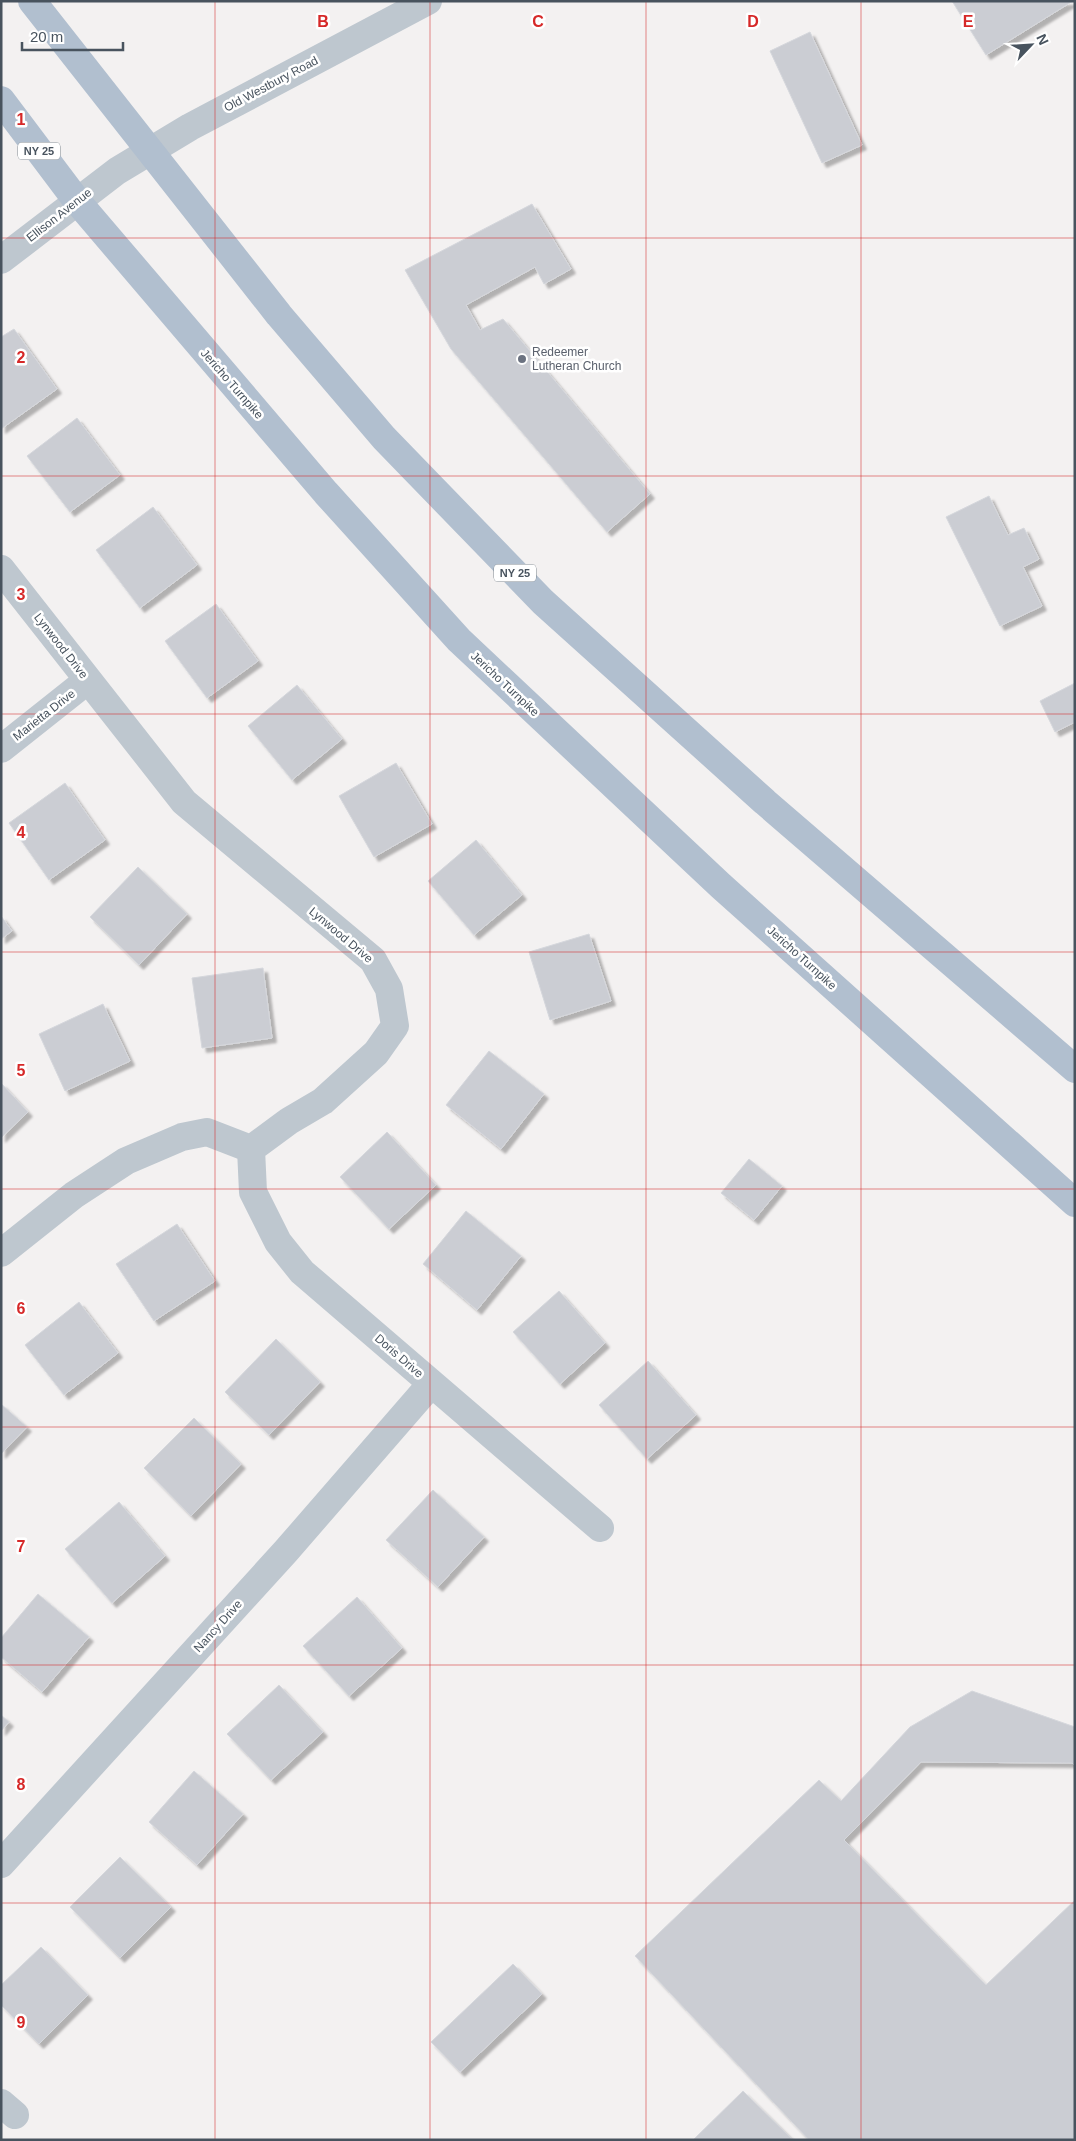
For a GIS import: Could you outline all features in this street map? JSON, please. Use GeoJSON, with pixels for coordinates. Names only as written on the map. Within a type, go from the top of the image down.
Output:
{"type":"FeatureCollection","features":[{"type":"Feature","properties":{"kind":"main road","name":"NY 25"},"geometry":{"type":"LineString","coordinates":[[32,1],[279,315],[384,438],[543,602],[765,802],[1075,1069]]}},
{"type":"Feature","properties":{"kind":"main road","name":"Jericho Turnpike"},"geometry":{"type":"LineString","coordinates":[[1,100],[77,202],[326,493],[459,640],[714,880],[1075,1203]]}},
{"type":"Feature","properties":{"kind":"street","name":"Old Westbury Road"},"geometry":{"type":"LineString","coordinates":[[116,171],[190,127],[428,1]]}},
{"type":"Feature","properties":{"kind":"street","name":"Ellison Avenue"},"geometry":{"type":"LineString","coordinates":[[1,260],[116,171]]}},
{"type":"Feature","properties":{"kind":"street","name":"Lynwood Drive"},"geometry":{"type":"LineString","coordinates":[[1,570],[184,802],[373,960],[389,989],[395,1026],[376,1053],[323,1101],[289,1121],[251,1149]]}},
{"type":"Feature","properties":{"kind":"street","name":"Marietta Drive"},"geometry":{"type":"LineString","coordinates":[[1,749],[88,680]]}},
{"type":"Feature","properties":{"kind":"street"},"geometry":{"type":"LineString","coordinates":[[1,1253],[74,1195],[126,1161],[182,1137],[207,1132],[251,1149]]}},
{"type":"Feature","properties":{"kind":"street","name":"Doris Drive"},"geometry":{"type":"LineString","coordinates":[[251,1149],[254,1192],[278,1242],[302,1272],[600,1528]]}},
{"type":"Feature","properties":{"kind":"street","name":"Nancy Drive"},"geometry":{"type":"LineString","coordinates":[[1,1864],[286,1551],[431,1384]]}},
{"type":"Feature","properties":{"kind":"building"},"geometry":{"type":"Polygon","coordinates":[[[952,1],[1073,1],[986,55],[952,1]]]}},
{"type":"Feature","properties":{"kind":"building"},"geometry":{"type":"Polygon","coordinates":[[[810,32],[862,145],[822,163],[770,51],[810,32]]]}},
{"type":"Feature","properties":{"kind":"building","name":"Redeemer Lutheran Church"},"geometry":{"type":"Polygon","coordinates":[[[532,204],[571,269],[544,284],[535,267],[466,305],[480,330],[503,319],[650,494],[607,532],[451,349],[405,270],[532,204]]]}},
{"type":"Feature","properties":{"kind":"building"},"geometry":{"type":"Polygon","coordinates":[[[14,329],[57,389],[1,429],[1,337],[14,329]]]}},
{"type":"Feature","properties":{"kind":"building"},"geometry":{"type":"Polygon","coordinates":[[[77,418],[120,475],[70,512],[27,456],[77,418]]]}},
{"type":"Feature","properties":{"kind":"building"},"geometry":{"type":"Polygon","coordinates":[[[989,496],[1008,535],[1024,528],[1039,559],[1023,567],[1042,606],[1000,626],[946,517],[989,496]]]}},
{"type":"Feature","properties":{"kind":"building"},"geometry":{"type":"Polygon","coordinates":[[[153,507],[197,565],[140,608],[96,550],[153,507]]]}},
{"type":"Feature","properties":{"kind":"building"},"geometry":{"type":"Polygon","coordinates":[[[216,604],[258,661],[207,698],[165,641],[216,604]]]}},
{"type":"Feature","properties":{"kind":"building"},"geometry":{"type":"Polygon","coordinates":[[[1075,683],[1075,722],[1055,732],[1040,701],[1075,683]]]}},
{"type":"Feature","properties":{"kind":"building"},"geometry":{"type":"Polygon","coordinates":[[[297,685],[342,739],[292,780],[248,726],[297,685]]]}},
{"type":"Feature","properties":{"kind":"building"},"geometry":{"type":"Polygon","coordinates":[[[396,763],[432,824],[374,857],[339,796],[396,763]]]}},
{"type":"Feature","properties":{"kind":"building"},"geometry":{"type":"Polygon","coordinates":[[[65,783],[105,840],[49,880],[9,823],[65,783]]]}},
{"type":"Feature","properties":{"kind":"building"},"geometry":{"type":"Polygon","coordinates":[[[476,840],[522,895],[474,935],[428,881],[476,840]]]}},
{"type":"Feature","properties":{"kind":"building"},"geometry":{"type":"Polygon","coordinates":[[[138,867],[187,914],[139,965],[90,917],[138,867]]]}},
{"type":"Feature","properties":{"kind":"building"},"geometry":{"type":"Polygon","coordinates":[[[1,916],[12,931],[1,939],[1,916]]]}},
{"type":"Feature","properties":{"kind":"building"},"geometry":{"type":"Polygon","coordinates":[[[589,934],[611,1001],[550,1020],[529,952],[589,934]]]}},
{"type":"Feature","properties":{"kind":"building"},"geometry":{"type":"Polygon","coordinates":[[[263,968],[272,1038],[202,1048],[192,978],[263,968]]]}},
{"type":"Feature","properties":{"kind":"building"},"geometry":{"type":"Polygon","coordinates":[[[103,1004],[130,1061],[65,1091],[39,1034],[103,1004]]]}},
{"type":"Feature","properties":{"kind":"building"},"geometry":{"type":"Polygon","coordinates":[[[489,1051],[544,1094],[501,1149],[446,1105],[489,1051]]]}},
{"type":"Feature","properties":{"kind":"building"},"geometry":{"type":"Polygon","coordinates":[[[1,1083],[28,1112],[1,1138],[1,1083]]]}},
{"type":"Feature","properties":{"kind":"building"},"geometry":{"type":"Polygon","coordinates":[[[387,1132],[436,1185],[389,1229],[340,1177],[387,1132]]]}},
{"type":"Feature","properties":{"kind":"building"},"geometry":{"type":"Polygon","coordinates":[[[749,1159],[782,1186],[754,1220],[721,1193],[749,1159]]]}},
{"type":"Feature","properties":{"kind":"building"},"geometry":{"type":"Polygon","coordinates":[[[466,1211],[521,1256],[477,1310],[423,1264],[466,1211]]]}},
{"type":"Feature","properties":{"kind":"building"},"geometry":{"type":"Polygon","coordinates":[[[177,1224],[215,1281],[154,1321],[116,1264],[177,1224]]]}},
{"type":"Feature","properties":{"kind":"building"},"geometry":{"type":"Polygon","coordinates":[[[559,1291],[605,1343],[560,1384],[513,1332],[559,1291]]]}},
{"type":"Feature","properties":{"kind":"building"},"geometry":{"type":"Polygon","coordinates":[[[79,1302],[118,1353],[64,1395],[25,1345],[79,1302]]]}},
{"type":"Feature","properties":{"kind":"building"},"geometry":{"type":"Polygon","coordinates":[[[276,1339],[320,1382],[269,1435],[225,1392],[276,1339]]]}},
{"type":"Feature","properties":{"kind":"building"},"geometry":{"type":"Polygon","coordinates":[[[648,1361],[696,1415],[647,1459],[599,1405],[648,1361]]]}},
{"type":"Feature","properties":{"kind":"building"},"geometry":{"type":"Polygon","coordinates":[[[1,1404],[27,1427],[1,1454],[1,1404]]]}},
{"type":"Feature","properties":{"kind":"building"},"geometry":{"type":"Polygon","coordinates":[[[194,1418],[241,1464],[191,1516],[144,1468],[194,1418]]]}},
{"type":"Feature","properties":{"kind":"building"},"geometry":{"type":"Polygon","coordinates":[[[433,1490],[484,1537],[438,1587],[386,1540],[433,1490]]]}},
{"type":"Feature","properties":{"kind":"building"},"geometry":{"type":"Polygon","coordinates":[[[119,1502],[165,1556],[112,1603],[65,1549],[119,1502]]]}},
{"type":"Feature","properties":{"kind":"building"},"geometry":{"type":"Polygon","coordinates":[[[38,1594],[89,1637],[42,1692],[1,1657],[1,1638],[38,1594]]]}},
{"type":"Feature","properties":{"kind":"building"},"geometry":{"type":"Polygon","coordinates":[[[357,1597],[402,1648],[349,1696],[303,1646],[357,1597]]]}},
{"type":"Feature","properties":{"kind":"building"},"geometry":{"type":"Polygon","coordinates":[[[279,1685],[323,1732],[271,1780],[227,1734],[279,1685]]]}},
{"type":"Feature","properties":{"kind":"building"},"geometry":{"type":"Polygon","coordinates":[[[972,1691],[1075,1727],[1075,1766],[1072,1763],[921,1762],[844,1840],[986,1985],[1075,1900],[1075,2140],[809,2140],[635,1956],[819,1780],[841,1801],[910,1727],[972,1691]]]}},
{"type":"Feature","properties":{"kind":"building"},"geometry":{"type":"Polygon","coordinates":[[[1,1715],[9,1722],[1,1731],[1,1715]]]}},
{"type":"Feature","properties":{"kind":"building"},"geometry":{"type":"Polygon","coordinates":[[[194,1771],[243,1814],[197,1865],[149,1822],[194,1771]]]}},
{"type":"Feature","properties":{"kind":"building"},"geometry":{"type":"Polygon","coordinates":[[[120,1857],[171,1907],[120,1958],[70,1907],[120,1857]]]}},
{"type":"Feature","properties":{"kind":"building"},"geometry":{"type":"Polygon","coordinates":[[[41,1947],[88,1995],[39,2044],[1,2005],[1,1985],[41,1947]]]}},
{"type":"Feature","properties":{"kind":"building"},"geometry":{"type":"Polygon","coordinates":[[[513,1964],[542,1994],[460,2072],[431,2042],[513,1964]]]}},
{"type":"Feature","properties":{"kind":"building"},"geometry":{"type":"Polygon","coordinates":[[[743,2091],[793,2140],[693,2140],[743,2091]]]}},
{"type":"Feature","properties":{"kind":"place","name":"Redeemer Lutheran Church"},"geometry":{"type":"Point","coordinates":[522,359]}}]}
